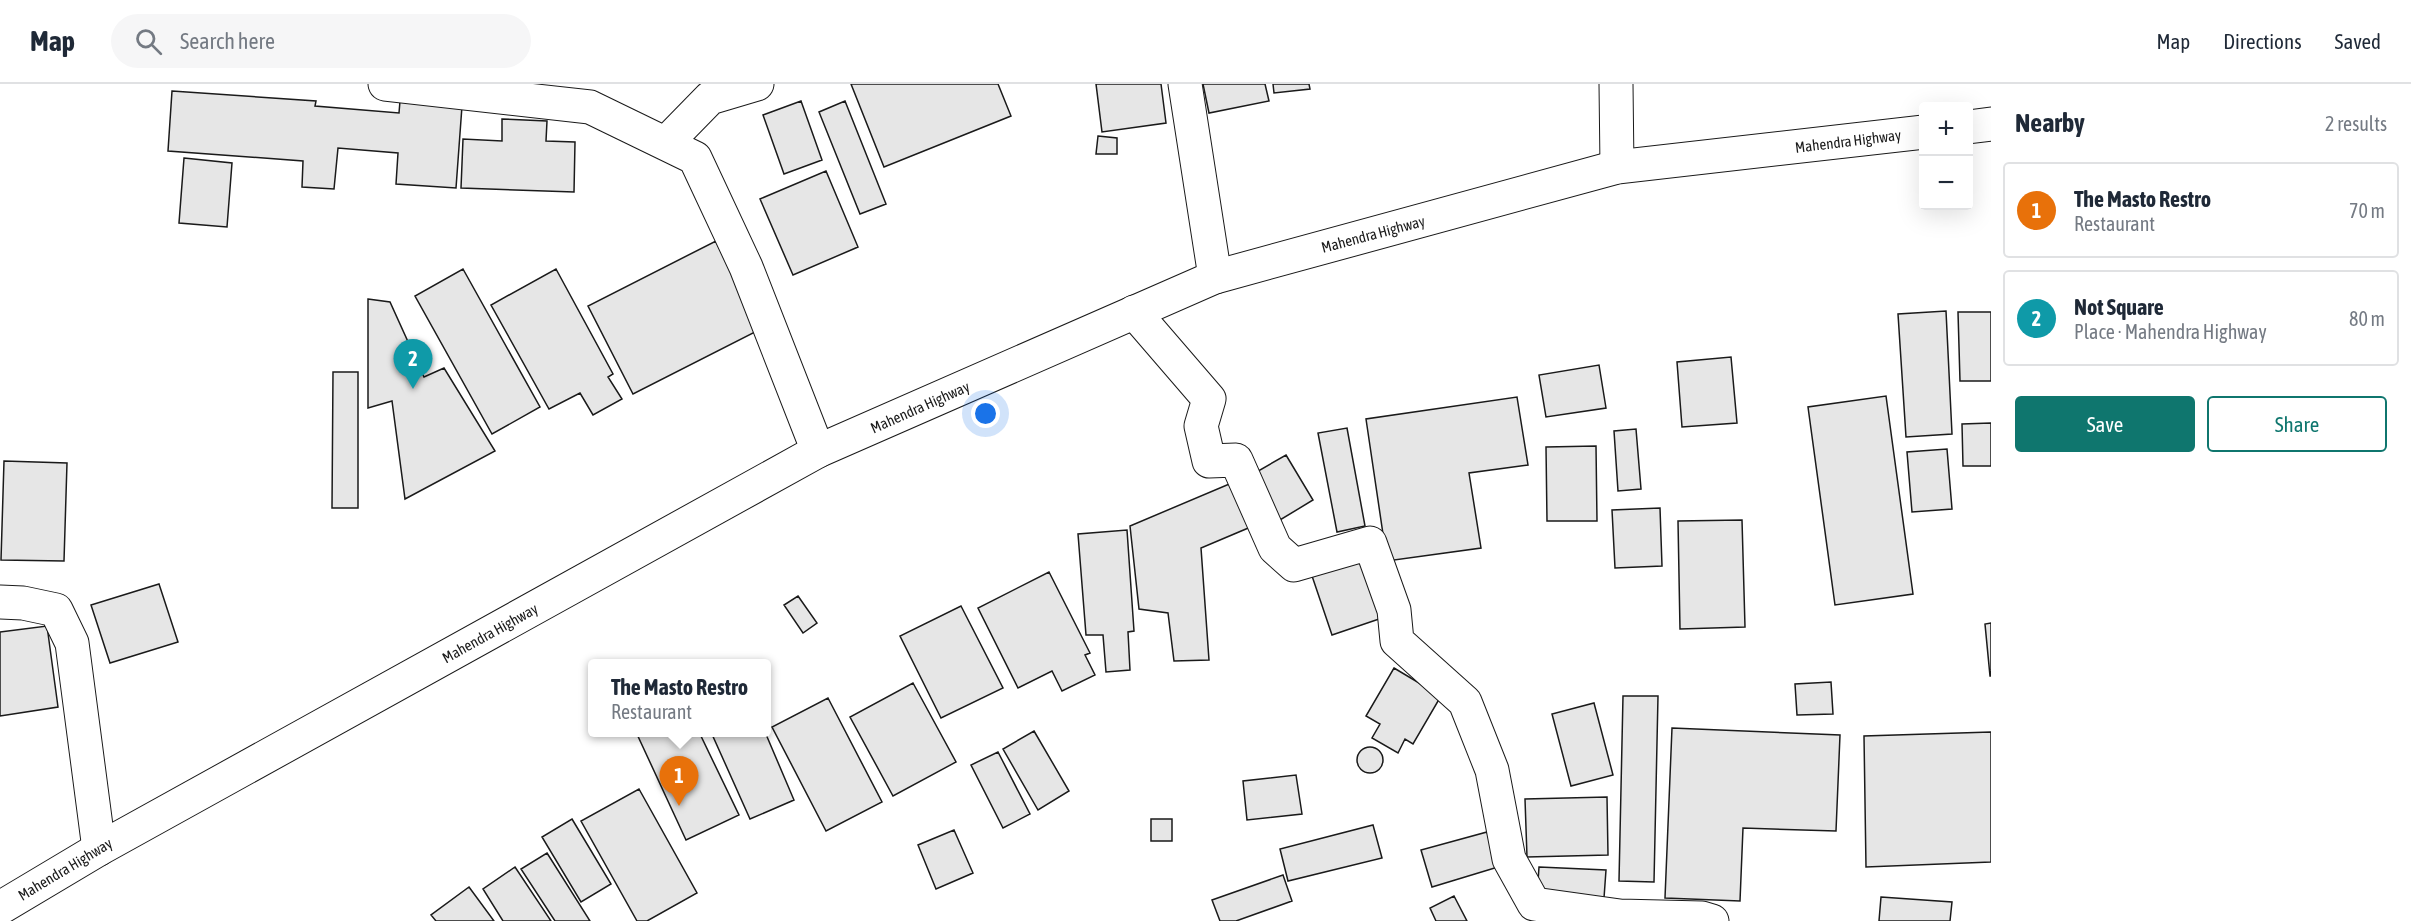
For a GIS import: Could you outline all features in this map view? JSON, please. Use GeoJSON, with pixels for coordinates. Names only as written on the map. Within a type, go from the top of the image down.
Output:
{"type":"FeatureCollection","features":[{"type":"Feature","properties":{"kind":"main road"},"geometry":{"type":"LineString","coordinates":[[385,84],[590,107],[695,158],[746,267],[818,452]]}},
{"type":"Feature","properties":{"kind":"main road"},"geometry":{"type":"LineString","coordinates":[[666,143],[710,98],[757,84]]}},
{"type":"Feature","properties":{"kind":"main road"},"geometry":{"type":"LineString","coordinates":[[1185,84],[1215,277]]}},
{"type":"Feature","properties":{"kind":"main road"},"geometry":{"type":"LineString","coordinates":[[1616,84],[1617,167]]}},
{"type":"Feature","properties":{"kind":"main road"},"geometry":{"type":"LineString","coordinates":[[1973,126],[1991,124]]}},
{"type":"Feature","properties":{"kind":"main road","name":"Mahendra Highway"},"geometry":{"type":"LineString","coordinates":[[0,908],[99,849],[818,452],[1215,277],[1617,167],[1919,132]]}},
{"type":"Feature","properties":{"kind":"main road"},"geometry":{"type":"LineString","coordinates":[[1134,312],[1209,399],[1201,426],[1209,461],[1236,460],[1275,548],[1294,565],[1370,543],[1395,610],[1397,641],[1465,702],[1492,770],[1509,859],[1534,904],[1620,916],[1702,918],[1712,921]]}},
{"type":"Feature","properties":{"kind":"main road"},"geometry":{"type":"LineString","coordinates":[[0,602],[23,603],[56,610],[72,643],[99,849]]}},
{"type":"Feature","properties":{"kind":"building"},"geometry":{"type":"Polygon","coordinates":[[[851,84],[998,84],[1011,116],[884,167],[851,84]]]}},
{"type":"Feature","properties":{"kind":"building"},"geometry":{"type":"Polygon","coordinates":[[[1096,84],[1161,84],[1166,123],[1102,132],[1096,84]]]}},
{"type":"Feature","properties":{"kind":"building"},"geometry":{"type":"Polygon","coordinates":[[[1203,84],[1265,84],[1269,101],[1209,113],[1203,84]]]}},
{"type":"Feature","properties":{"kind":"building"},"geometry":{"type":"Polygon","coordinates":[[[1273,84],[1309,84],[1310,89],[1274,93],[1273,84]]]}},
{"type":"Feature","properties":{"kind":"building"},"geometry":{"type":"Polygon","coordinates":[[[172,91],[316,101],[315,106],[399,113],[400,101],[462,106],[456,188],[396,184],[398,153],[338,148],[334,189],[302,187],[303,161],[168,151],[172,91]]]}},
{"type":"Feature","properties":{"kind":"building"},"geometry":{"type":"Polygon","coordinates":[[[801,101],[822,160],[784,174],[763,115],[801,101]]]}},
{"type":"Feature","properties":{"kind":"building"},"geometry":{"type":"Polygon","coordinates":[[[845,101],[886,204],[860,214],[819,112],[845,101]]]}},
{"type":"Feature","properties":{"kind":"building"},"geometry":{"type":"Polygon","coordinates":[[[502,119],[547,121],[546,141],[575,142],[574,192],[461,188],[463,139],[502,141],[502,119]]]}},
{"type":"Feature","properties":{"kind":"building"},"geometry":{"type":"Polygon","coordinates":[[[1098,136],[1117,138],[1117,154],[1096,154],[1098,136]]]}},
{"type":"Feature","properties":{"kind":"building"},"geometry":{"type":"Polygon","coordinates":[[[184,158],[232,163],[227,227],[179,223],[184,158]]]}},
{"type":"Feature","properties":{"kind":"building"},"geometry":{"type":"Polygon","coordinates":[[[826,171],[858,247],[793,275],[760,199],[826,171]]]}},
{"type":"Feature","properties":{"kind":"building"},"geometry":{"type":"Polygon","coordinates":[[[716,241],[761,329],[633,394],[588,306],[716,241]]]}},
{"type":"Feature","properties":{"kind":"building"},"geometry":{"type":"Polygon","coordinates":[[[463,269],[540,407],[492,434],[415,296],[463,269]]]}},
{"type":"Feature","properties":{"kind":"building"},"geometry":{"type":"Polygon","coordinates":[[[556,269],[613,374],[608,377],[622,399],[593,415],[580,393],[549,409],[491,305],[556,269]]]}},
{"type":"Feature","properties":{"kind":"building"},"geometry":{"type":"Polygon","coordinates":[[[368,299],[390,302],[424,377],[444,368],[495,451],[405,499],[392,401],[368,408],[368,299]]]}},
{"type":"Feature","properties":{"kind":"building"},"geometry":{"type":"Polygon","coordinates":[[[1946,311],[1952,434],[1906,437],[1898,314],[1946,311]]]}},
{"type":"Feature","properties":{"kind":"building"},"geometry":{"type":"Polygon","coordinates":[[[1958,312],[1991,312],[1991,381],[1960,381],[1958,312]]]}},
{"type":"Feature","properties":{"kind":"building"},"geometry":{"type":"Polygon","coordinates":[[[1731,357],[1737,423],[1682,427],[1677,362],[1731,357]]]}},
{"type":"Feature","properties":{"kind":"building"},"geometry":{"type":"Polygon","coordinates":[[[1599,365],[1606,408],[1546,417],[1539,375],[1599,365]]]}},
{"type":"Feature","properties":{"kind":"building"},"geometry":{"type":"Polygon","coordinates":[[[333,372],[358,372],[358,508],[332,508],[333,372]]]}},
{"type":"Feature","properties":{"kind":"building"},"geometry":{"type":"Polygon","coordinates":[[[1886,396],[1913,594],[1835,605],[1808,407],[1886,396]]]}},
{"type":"Feature","properties":{"kind":"building"},"geometry":{"type":"Polygon","coordinates":[[[1517,397],[1528,465],[1469,473],[1481,548],[1387,561],[1366,419],[1517,397]]]}},
{"type":"Feature","properties":{"kind":"building"},"geometry":{"type":"Polygon","coordinates":[[[1991,423],[1991,466],[1963,466],[1962,424],[1991,423]]]}},
{"type":"Feature","properties":{"kind":"building"},"geometry":{"type":"Polygon","coordinates":[[[1347,428],[1365,526],[1337,532],[1318,433],[1347,428]]]}},
{"type":"Feature","properties":{"kind":"building"},"geometry":{"type":"Polygon","coordinates":[[[1636,429],[1641,489],[1618,491],[1614,431],[1636,429]]]}},
{"type":"Feature","properties":{"kind":"building"},"geometry":{"type":"Polygon","coordinates":[[[1596,446],[1597,521],[1547,521],[1546,447],[1596,446]]]}},
{"type":"Feature","properties":{"kind":"building"},"geometry":{"type":"Polygon","coordinates":[[[1947,449],[1952,509],[1912,512],[1907,452],[1947,449]]]}},
{"type":"Feature","properties":{"kind":"building"},"geometry":{"type":"Polygon","coordinates":[[[1286,455],[1313,500],[1280,520],[1253,474],[1286,455]]]}},
{"type":"Feature","properties":{"kind":"building"},"geometry":{"type":"Polygon","coordinates":[[[4,461],[67,463],[64,561],[1,560],[4,461]]]}},
{"type":"Feature","properties":{"kind":"building"},"geometry":{"type":"Polygon","coordinates":[[[1234,482],[1253,526],[1201,548],[1209,660],[1174,661],[1168,613],[1139,609],[1130,526],[1234,482]]]}},
{"type":"Feature","properties":{"kind":"building"},"geometry":{"type":"Polygon","coordinates":[[[1660,508],[1662,566],[1615,568],[1612,510],[1660,508]]]}},
{"type":"Feature","properties":{"kind":"building"},"geometry":{"type":"Polygon","coordinates":[[[1742,520],[1745,627],[1680,629],[1678,521],[1742,520]]]}},
{"type":"Feature","properties":{"kind":"building"},"geometry":{"type":"Polygon","coordinates":[[[1127,530],[1134,631],[1128,632],[1130,670],[1106,672],[1103,635],[1086,635],[1078,534],[1127,530]]]}},
{"type":"Feature","properties":{"kind":"building"},"geometry":{"type":"Polygon","coordinates":[[[1361,554],[1382,618],[1332,635],[1310,570],[1361,554]]]}},
{"type":"Feature","properties":{"kind":"building"},"geometry":{"type":"Polygon","coordinates":[[[1049,572],[1090,653],[1085,655],[1095,675],[1062,691],[1052,671],[1018,688],[978,608],[1049,572]]]}},
{"type":"Feature","properties":{"kind":"building"},"geometry":{"type":"Polygon","coordinates":[[[159,584],[178,642],[110,663],[91,605],[159,584]]]}},
{"type":"Feature","properties":{"kind":"building"},"geometry":{"type":"Polygon","coordinates":[[[798,596],[817,623],[803,633],[784,605],[798,596]]]}},
{"type":"Feature","properties":{"kind":"building"},"geometry":{"type":"Polygon","coordinates":[[[961,606],[1003,688],[941,718],[900,636],[961,606]]]}},
{"type":"Feature","properties":{"kind":"building"},"geometry":{"type":"Polygon","coordinates":[[[1991,623],[1991,676],[1990,676],[1985,624],[1991,623]]]}},
{"type":"Feature","properties":{"kind":"building"},"geometry":{"type":"Polygon","coordinates":[[[47,626],[58,707],[0,716],[0,632],[47,626]]]}},
{"type":"Feature","properties":{"kind":"building"},"geometry":{"type":"Polygon","coordinates":[[[1394,668],[1441,696],[1413,744],[1405,739],[1398,753],[1372,738],[1380,724],[1366,716],[1394,668]]]}},
{"type":"Feature","properties":{"kind":"building"},"geometry":{"type":"Polygon","coordinates":[[[1831,682],[1833,714],[1797,715],[1795,684],[1831,682]]]}},
{"type":"Feature","properties":{"kind":"building"},"geometry":{"type":"Polygon","coordinates":[[[913,683],[956,762],[893,796],[850,717],[913,683]]]}},
{"type":"Feature","properties":{"kind":"building"},"geometry":{"type":"Polygon","coordinates":[[[1623,696],[1658,696],[1654,882],[1619,881],[1623,696]]]}},
{"type":"Feature","properties":{"kind":"building"},"geometry":{"type":"Polygon","coordinates":[[[828,698],[882,802],[826,831],[772,727],[828,698]]]}},
{"type":"Feature","properties":{"kind":"building"},"geometry":{"type":"Polygon","coordinates":[[[1594,703],[1613,775],[1571,786],[1552,714],[1594,703]]]}},
{"type":"Feature","properties":{"kind":"building"},"geometry":{"type":"Polygon","coordinates":[[[1672,728],[1840,735],[1836,831],[1743,828],[1740,901],[1665,898],[1672,728]]]}},
{"type":"Feature","properties":{"kind":"building"},"geometry":{"type":"Polygon","coordinates":[[[1034,731],[1069,791],[1038,810],[1003,749],[1034,731]]]}},
{"type":"Feature","properties":{"kind":"building"},"geometry":{"type":"Polygon","coordinates":[[[1991,732],[1991,862],[1866,867],[1864,736],[1991,732]]]}},
{"type":"Feature","properties":{"kind":"building"},"geometry":{"type":"Polygon","coordinates":[[[638,737],[701,737],[739,815],[686,840],[638,737]]]}},
{"type":"Feature","properties":{"kind":"building"},"geometry":{"type":"Polygon","coordinates":[[[713,737],[767,737],[794,800],[750,819],[713,737]]]}},
{"type":"Feature","properties":{"kind":"building"},"geometry":{"type":"Polygon","coordinates":[[[1370,747],[1379,751],[1383,760],[1379,769],[1370,773],[1361,769],[1357,760],[1361,751],[1370,747]]]}},
{"type":"Feature","properties":{"kind":"building"},"geometry":{"type":"Polygon","coordinates":[[[998,752],[1030,814],[1003,828],[971,765],[998,752]]]}},
{"type":"Feature","properties":{"kind":"building"},"geometry":{"type":"Polygon","coordinates":[[[1296,775],[1302,814],[1247,820],[1243,781],[1296,775]]]}},
{"type":"Feature","properties":{"kind":"building"},"geometry":{"type":"Polygon","coordinates":[[[639,789],[697,893],[647,921],[637,921],[581,821],[639,789]]]}},
{"type":"Feature","properties":{"kind":"building"},"geometry":{"type":"Polygon","coordinates":[[[1607,797],[1608,855],[1527,857],[1525,799],[1607,797]]]}},
{"type":"Feature","properties":{"kind":"building"},"geometry":{"type":"Polygon","coordinates":[[[572,819],[611,884],[581,902],[542,837],[572,819]]]}},
{"type":"Feature","properties":{"kind":"building"},"geometry":{"type":"Polygon","coordinates":[[[1151,819],[1172,819],[1172,841],[1151,841],[1151,819]]]}},
{"type":"Feature","properties":{"kind":"building"},"geometry":{"type":"Polygon","coordinates":[[[1373,825],[1382,858],[1288,881],[1280,849],[1373,825]]]}},
{"type":"Feature","properties":{"kind":"building"},"geometry":{"type":"Polygon","coordinates":[[[954,830],[973,873],[936,889],[918,845],[954,830]]]}},
{"type":"Feature","properties":{"kind":"building"},"geometry":{"type":"Polygon","coordinates":[[[1487,832],[1498,867],[1432,887],[1421,850],[1487,832]]]}},
{"type":"Feature","properties":{"kind":"building"},"geometry":{"type":"Polygon","coordinates":[[[547,853],[590,921],[555,921],[521,869],[547,853]]]}},
{"type":"Feature","properties":{"kind":"building"},"geometry":{"type":"Polygon","coordinates":[[[515,867],[551,921],[503,921],[483,889],[515,867]]]}},
{"type":"Feature","properties":{"kind":"building"},"geometry":{"type":"Polygon","coordinates":[[[1539,867],[1606,870],[1604,898],[1537,896],[1539,867]]]}},
{"type":"Feature","properties":{"kind":"building"},"geometry":{"type":"Polygon","coordinates":[[[1283,875],[1292,901],[1236,921],[1220,921],[1212,900],[1283,875]]]}},
{"type":"Feature","properties":{"kind":"building"},"geometry":{"type":"Polygon","coordinates":[[[469,887],[494,921],[436,921],[431,915],[469,887]]]}},
{"type":"Feature","properties":{"kind":"building"},"geometry":{"type":"Polygon","coordinates":[[[1454,896],[1467,921],[1436,921],[1430,908],[1454,896]]]}},
{"type":"Feature","properties":{"kind":"building"},"geometry":{"type":"Polygon","coordinates":[[[1881,897],[1952,902],[1950,921],[1879,921],[1881,897]]]}},
{"type":"Feature","properties":{"kind":"place","name":"Not Square"},"geometry":{"type":"Point","coordinates":[413,389]}},
{"type":"Feature","properties":{"kind":"place","name":"The Masto Restro"},"geometry":{"type":"Point","coordinates":[679,806]}}]}
